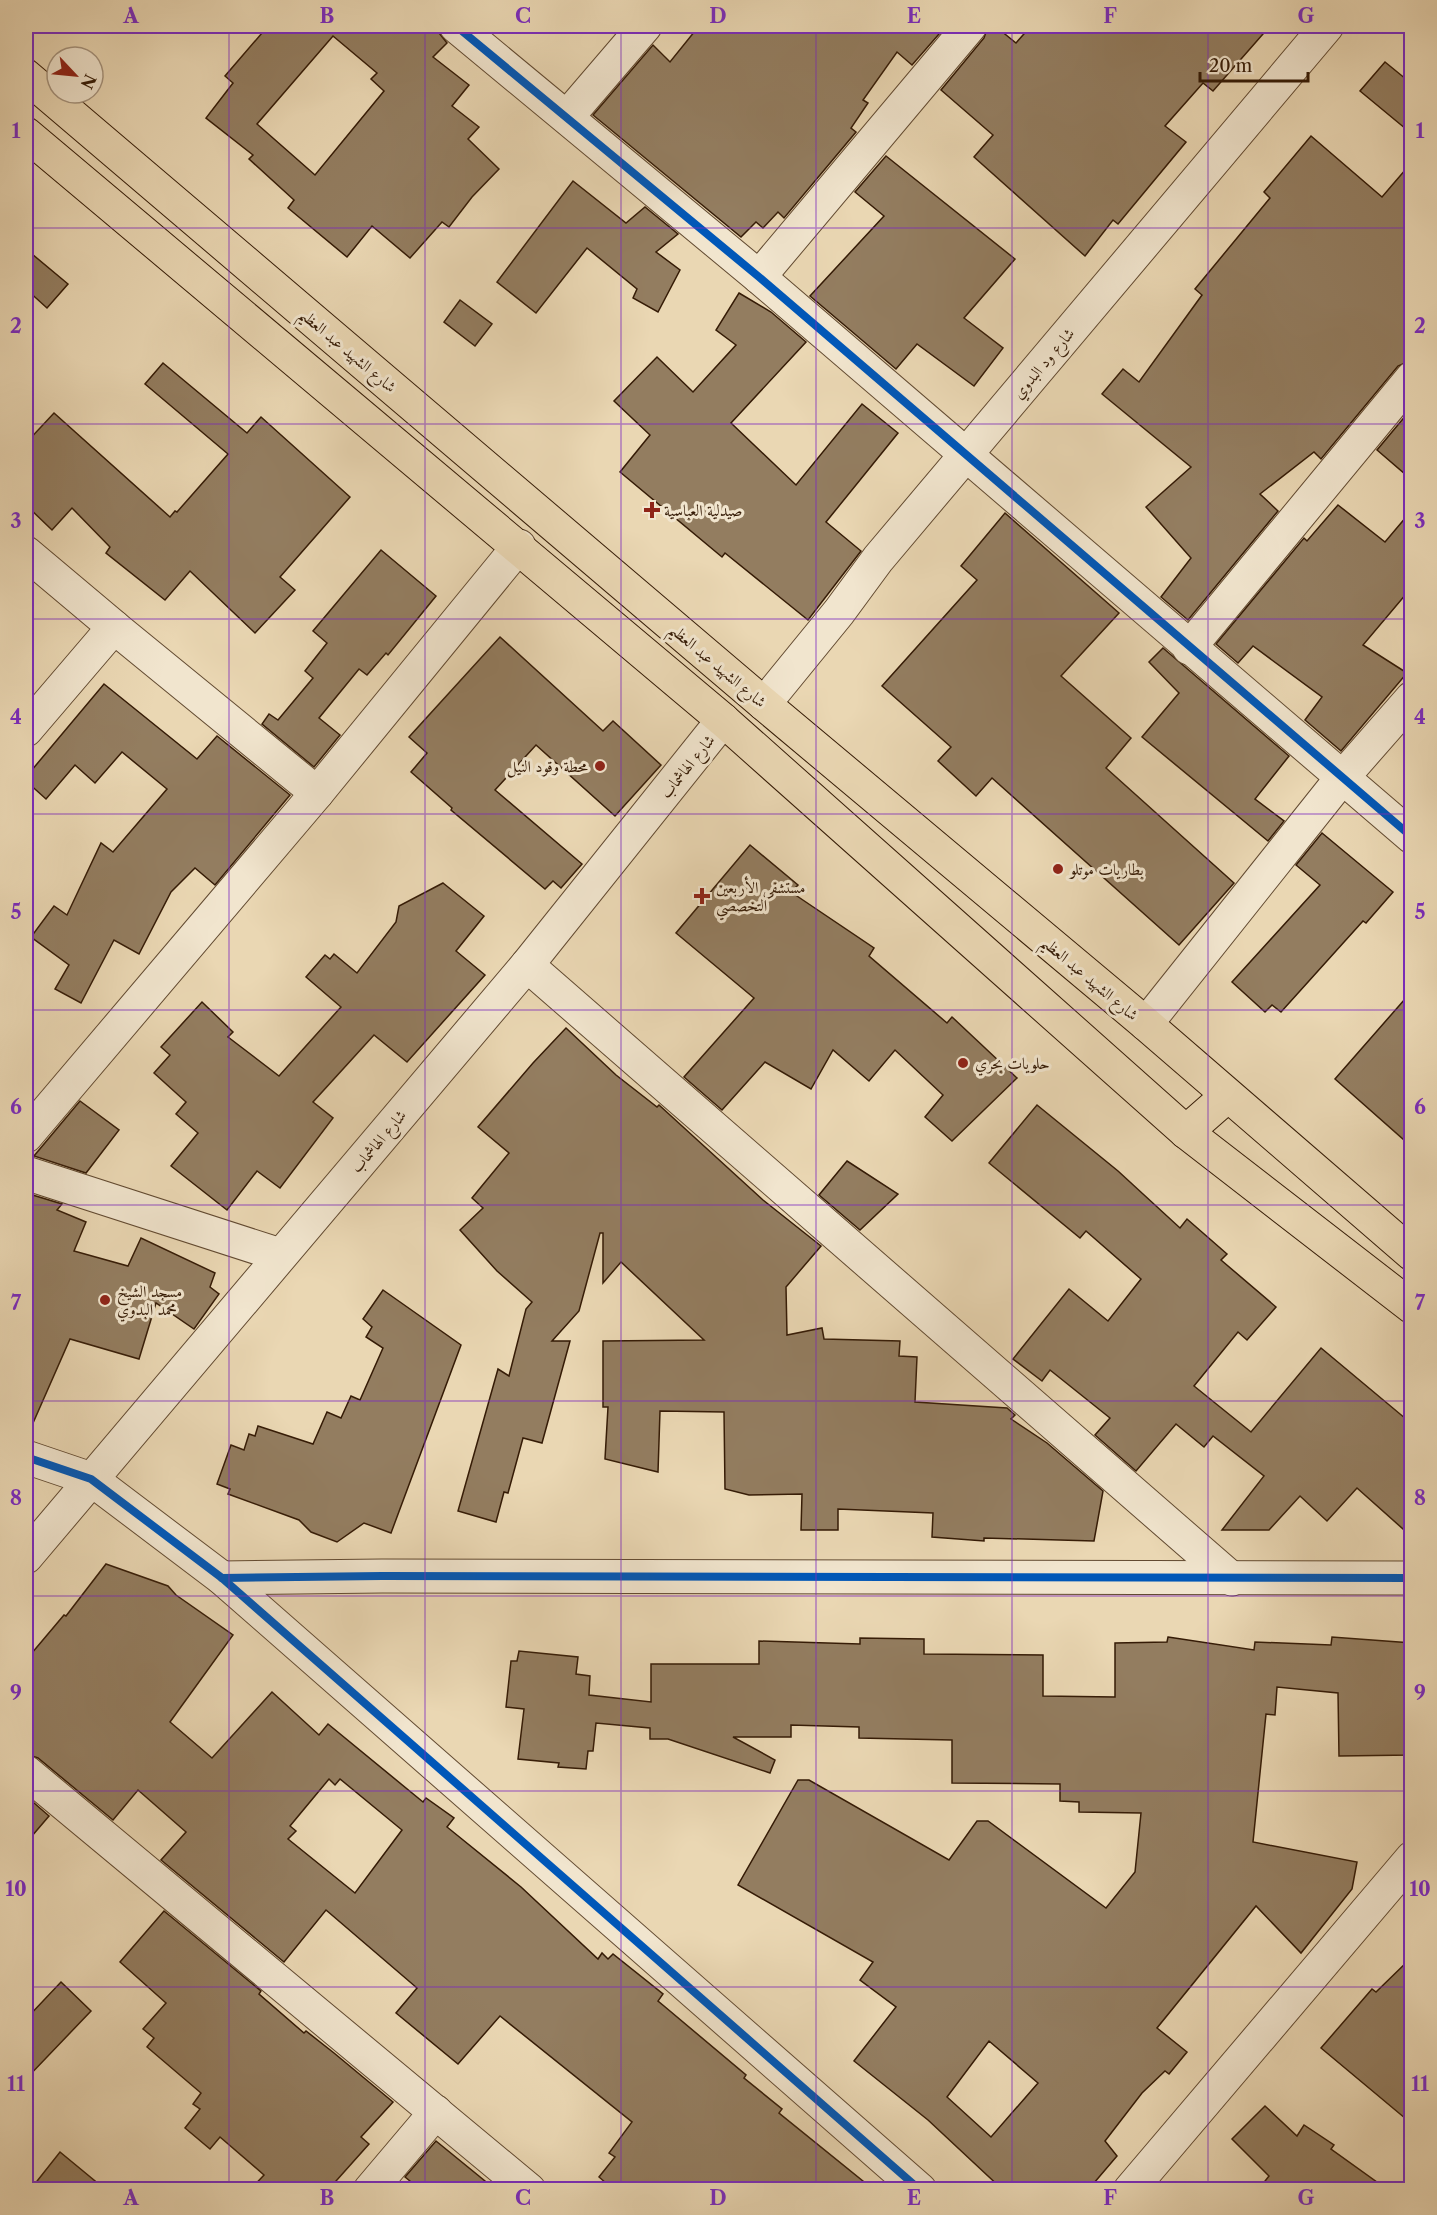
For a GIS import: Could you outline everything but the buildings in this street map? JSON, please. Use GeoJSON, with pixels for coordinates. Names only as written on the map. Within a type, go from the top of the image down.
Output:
{"type":"FeatureCollection","features":[{"type":"Feature","properties":{"kind":"main road","name":"شارع الشهيد عبد العظيم"},"geometry":{"type":"LineString","coordinates":[[26,76],[764,704],[1146,1024],[1412,1254]]}},
{"type":"Feature","properties":{"kind":"main road"},"geometry":{"type":"LineString","coordinates":[[26,134],[519,546],[723,720],[1186,1132],[1412,1307]]}},
{"type":"Feature","properties":{"kind":"main road"},"geometry":{"type":"LineString","coordinates":[[233,307],[260,275]]}},
{"type":"Feature","properties":{"kind":"main road"},"geometry":{"type":"LineString","coordinates":[[1186,1132],[1227,1096]]}},
{"type":"Feature","properties":{"kind":"street"},"geometry":{"type":"LineString","coordinates":[[456,26],[759,277],[967,454],[1341,779],[1412,837]]}},
{"type":"Feature","properties":{"kind":"street"},"geometry":{"type":"LineString","coordinates":[[567,117],[645,26]]}},
{"type":"Feature","properties":{"kind":"street"},"geometry":{"type":"LineString","coordinates":[[759,277],[970,26]]}},
{"type":"Feature","properties":{"kind":"street","name":"شارع ود البدوي"},"geometry":{"type":"LineString","coordinates":[[764,704],[839,612],[878,559],[1327,26]]}},
{"type":"Feature","properties":{"kind":"street"},"geometry":{"type":"LineString","coordinates":[[1190,648],[1412,378]]}},
{"type":"Feature","properties":{"kind":"street"},"geometry":{"type":"LineString","coordinates":[[26,1136],[317,793],[519,546]]}},
{"type":"Feature","properties":{"kind":"street"},"geometry":{"type":"LineString","coordinates":[[26,554],[317,793]]}},
{"type":"Feature","properties":{"kind":"street"},"geometry":{"type":"LineString","coordinates":[[26,730],[114,627]]}},
{"type":"Feature","properties":{"kind":"street"},"geometry":{"type":"LineString","coordinates":[[1146,1024],[1341,779],[1412,698]]}},
{"type":"Feature","properties":{"kind":"street","name":"شارع الهاشماب"},"geometry":{"type":"LineString","coordinates":[[26,1557],[527,966],[723,720]]}},
{"type":"Feature","properties":{"kind":"street"},"geometry":{"type":"LineString","coordinates":[[527,966],[1232,1579]]}},
{"type":"Feature","properties":{"kind":"street"},"geometry":{"type":"LineString","coordinates":[[26,1173],[280,1255]]}},
{"type":"Feature","properties":{"kind":"street"},"geometry":{"type":"LineString","coordinates":[[26,1457],[92,1479],[222,1578],[920,2190]]}},
{"type":"Feature","properties":{"kind":"street"},"geometry":{"type":"LineString","coordinates":[[222,1578],[394,1576],[1412,1578]]}},
{"type":"Feature","properties":{"kind":"street"},"geometry":{"type":"LineString","coordinates":[[26,1772],[529,2190]]}},
{"type":"Feature","properties":{"kind":"street"},"geometry":{"type":"LineString","coordinates":[[1130,2190],[1412,1858]]}},
{"type":"Feature","properties":{"kind":"street"},"geometry":{"type":"LineString","coordinates":[[370,2190],[436,2112]]}},
{"type":"Feature","properties":{"kind":"cycle path"},"geometry":{"type":"LineString","coordinates":[[456,26],[759,277],[1412,837]]}},
{"type":"Feature","properties":{"kind":"cycle path"},"geometry":{"type":"LineString","coordinates":[[26,1457],[91,1479],[222,1578],[920,2190]]}},
{"type":"Feature","properties":{"kind":"cycle path"},"geometry":{"type":"LineString","coordinates":[[222,1578],[382,1576],[1412,1578]]}},
{"type":"Feature","properties":{"kind":"place","name":"صيدلية العباسية"},"geometry":{"type":"Point","coordinates":[652,510]}},
{"type":"Feature","properties":{"kind":"place","name":"محطة وقود النيل"},"geometry":{"type":"Point","coordinates":[600,766]}},
{"type":"Feature","properties":{"kind":"place","name":"بطاريات موتلو"},"geometry":{"type":"Point","coordinates":[1058,869]}},
{"type":"Feature","properties":{"kind":"place","name":"مستشفى الأربعين التخصصي"},"geometry":{"type":"Point","coordinates":[702,896]}},
{"type":"Feature","properties":{"kind":"place","name":"حلويات بحري"},"geometry":{"type":"Point","coordinates":[963,1063]}},
{"type":"Feature","properties":{"kind":"place","name":"مسجد الشيخ محمد البدوي"},"geometry":{"type":"Point","coordinates":[105,1300]}}]}
